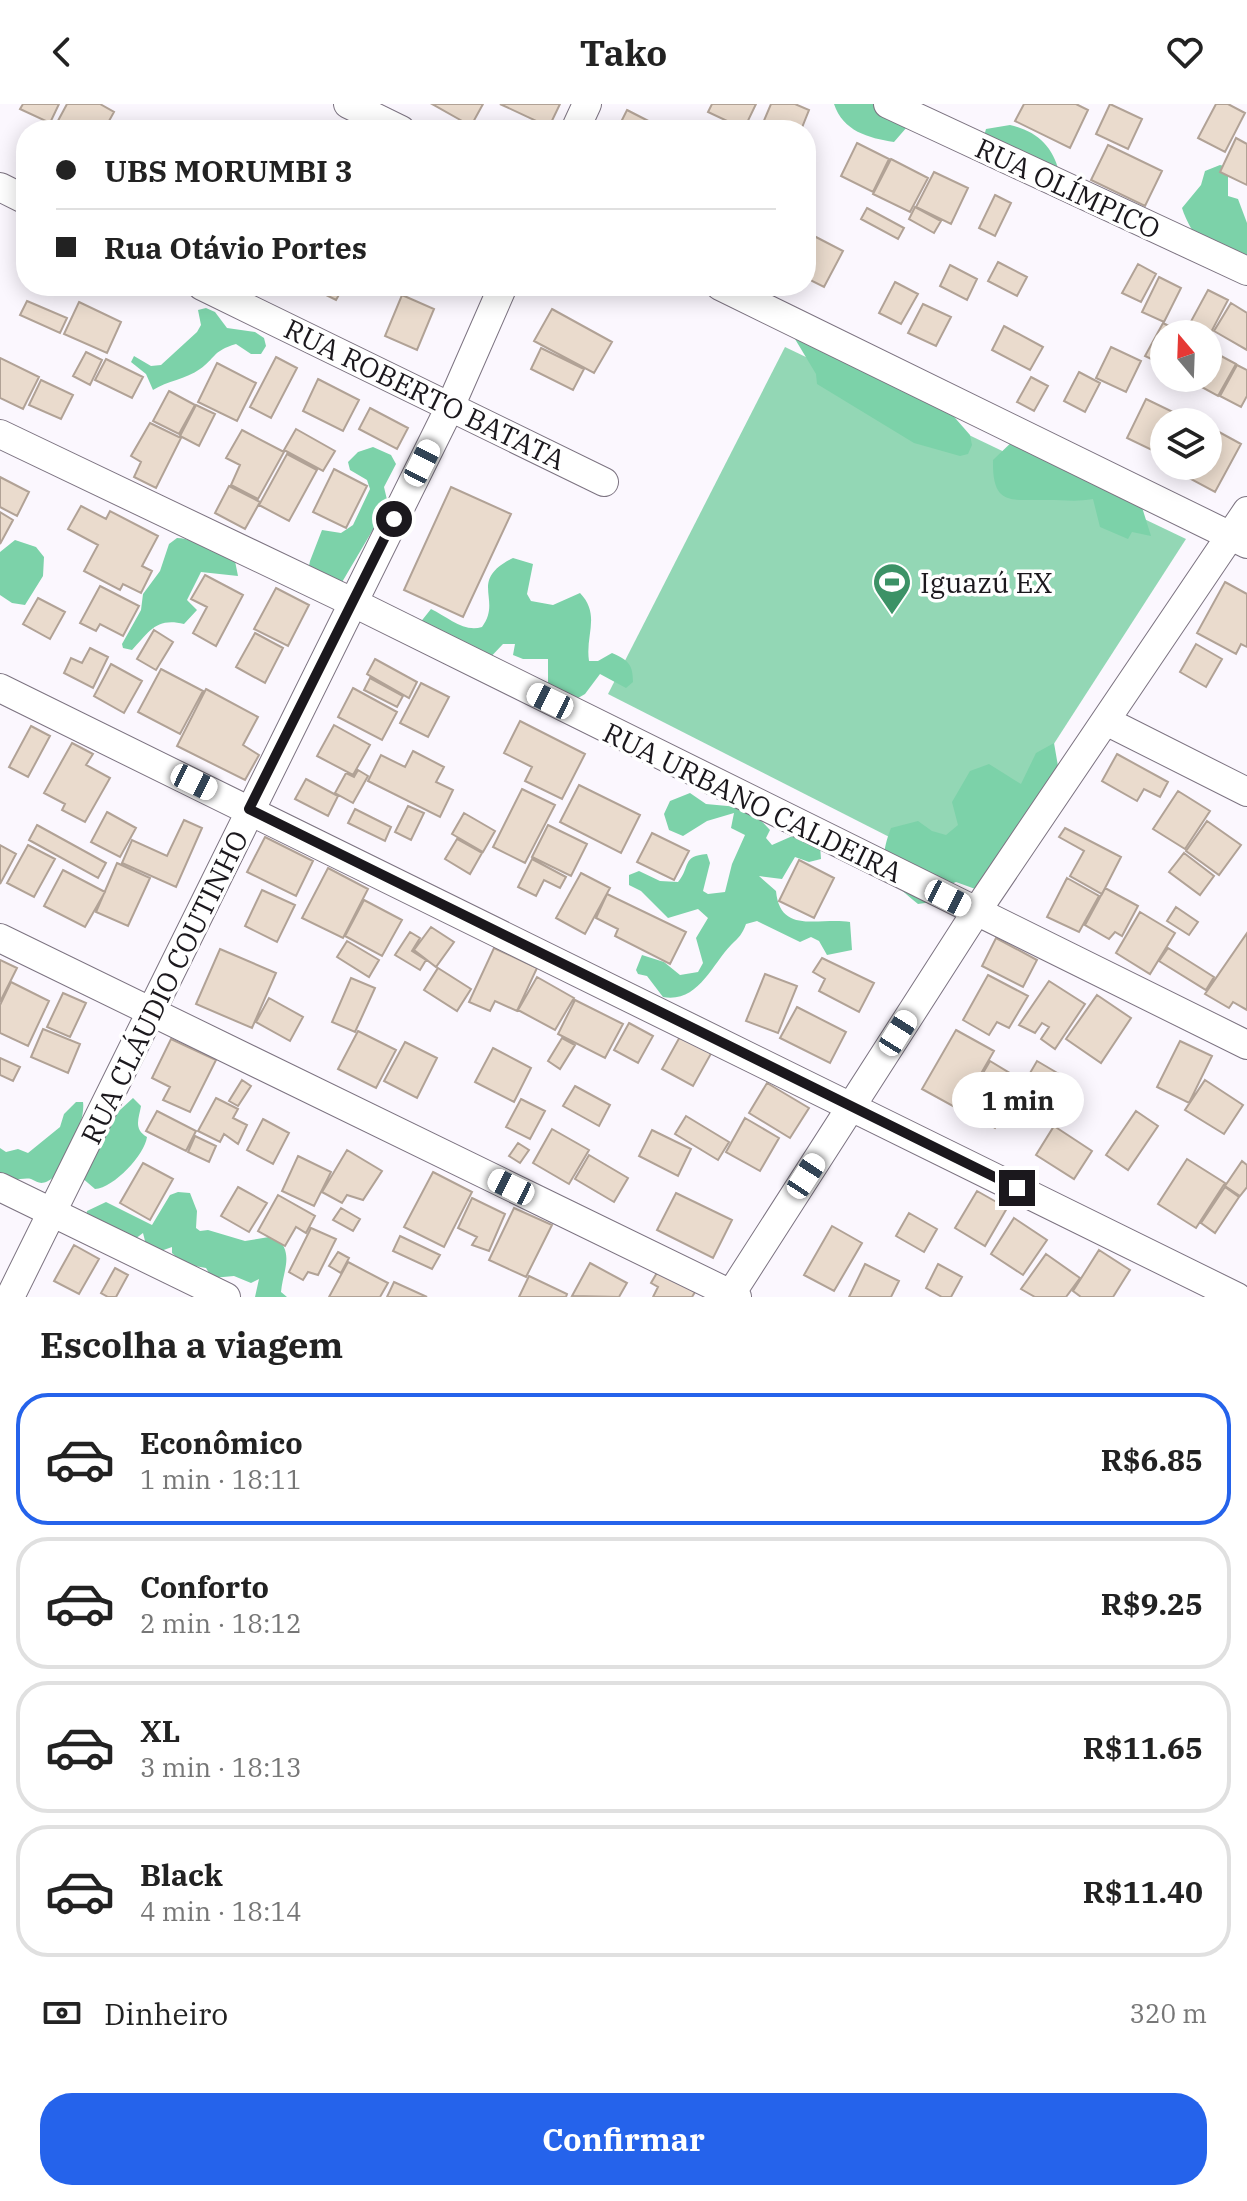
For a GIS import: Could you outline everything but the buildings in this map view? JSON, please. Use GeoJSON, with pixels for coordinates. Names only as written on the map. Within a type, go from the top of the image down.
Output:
{"type":"FeatureCollection","features":[{"type":"Feature","properties":{"kind":"street"},"geometry":{"type":"LineString","coordinates":[[348,104],[381,120]]}},
{"type":"Feature","properties":{"kind":"street","name":"RUA OLÍMPICO"},"geometry":{"type":"LineString","coordinates":[[888,104],[1247,271]]}},
{"type":"Feature","properties":{"kind":"street","name":"RUA ROBERTO BATATA"},"geometry":{"type":"LineString","coordinates":[[222,296],[604,482]]}},
{"type":"Feature","properties":{"kind":"street","name":"RUA CLÁUDIO COUTINHO"},"geometry":{"type":"LineString","coordinates":[[10,1297],[450,407],[499,296]]}},
{"type":"Feature","properties":{"kind":"street"},"geometry":{"type":"LineString","coordinates":[[740,296],[1238,540]]}},
{"type":"Feature","properties":{"kind":"street","name":"RUA URBANO CALDEIRA"},"geometry":{"type":"LineString","coordinates":[[0,434],[352,602],[1247,1045]]}},
{"type":"Feature","properties":{"kind":"street"},"geometry":{"type":"LineString","coordinates":[[0,938],[732,1296],[976,912],[1238,540],[1247,511]]}},
{"type":"Feature","properties":{"kind":"street"},"geometry":{"type":"LineString","coordinates":[[0,688],[1237,1297]]}},
{"type":"Feature","properties":{"kind":"street"},"geometry":{"type":"LineString","coordinates":[[1108,722],[1247,792]]}},
{"type":"Feature","properties":{"kind":"street"},"geometry":{"type":"LineString","coordinates":[[0,1187],[226,1297]]}},
{"type":"Feature","properties":{"kind":"green space"},"geometry":{"type":"Polygon","coordinates":[[[834,104],[912,104],[907,127],[894,142],[850,127],[834,104]]]}},
{"type":"Feature","properties":{"kind":"green space"},"geometry":{"type":"Polygon","coordinates":[[[1010,125],[1028,131],[1042,141],[1059,172],[1000,170],[980,163],[978,157],[986,129],[1010,125]]]}},
{"type":"Feature","properties":{"kind":"green space"},"geometry":{"type":"Polygon","coordinates":[[[1220,165],[1228,167],[1228,196],[1238,199],[1247,223],[1247,286],[1228,274],[1208,253],[1182,208],[1201,185],[1205,171],[1220,165]]]}},
{"type":"Feature","properties":{"kind":"green space"},"geometry":{"type":"Polygon","coordinates":[[[206,308],[215,312],[227,328],[255,332],[264,338],[266,346],[261,354],[251,354],[236,344],[218,352],[195,372],[153,390],[146,374],[131,362],[134,356],[151,366],[161,365],[197,332],[201,325],[198,310],[206,308]]]}},
{"type":"Feature","properties":{"kind":"green space"},"geometry":{"type":"Polygon","coordinates":[[[811,335],[949,411],[970,435],[972,445],[968,454],[960,456],[914,443],[817,384],[816,374],[795,339],[811,335]]]}},
{"type":"Feature","properties":{"kind":"green space","name":"Iguazú EX"},"geometry":{"type":"Polygon","coordinates":[[[785,347],[1186,539],[968,877],[608,694],[785,347]]]}},
{"type":"Feature","properties":{"kind":"green space"},"geometry":{"type":"Polygon","coordinates":[[[1016,438],[1141,504],[1151,536],[1132,532],[1128,539],[1100,527],[1093,499],[1015,500],[1000,493],[996,486],[993,460],[1016,438]]]}},
{"type":"Feature","properties":{"kind":"green space"},"geometry":{"type":"Polygon","coordinates":[[[373,447],[391,455],[396,464],[384,487],[388,504],[338,589],[309,566],[310,561],[322,530],[341,533],[353,525],[370,489],[367,480],[350,470],[348,462],[358,452],[373,447]]]}},
{"type":"Feature","properties":{"kind":"green space"},"geometry":{"type":"Polygon","coordinates":[[[177,538],[193,541],[235,561],[238,576],[201,572],[187,600],[197,610],[184,624],[160,624],[132,650],[123,648],[122,644],[141,610],[143,594],[160,571],[169,544],[177,538]]]}},
{"type":"Feature","properties":{"kind":"green space"},"geometry":{"type":"Polygon","coordinates":[[[15,540],[36,547],[44,557],[43,576],[25,605],[12,603],[0,595],[0,552],[15,540]]]}},
{"type":"Feature","properties":{"kind":"green space"},"geometry":{"type":"Polygon","coordinates":[[[513,558],[533,564],[527,594],[531,601],[553,605],[580,593],[590,609],[589,661],[598,661],[612,653],[631,667],[633,682],[626,688],[600,674],[585,694],[573,701],[548,691],[548,659],[523,659],[513,655],[515,644],[503,644],[485,663],[419,624],[431,609],[462,626],[482,627],[489,608],[488,591],[492,575],[499,566],[513,558]]]}},
{"type":"Feature","properties":{"kind":"green space"},"geometry":{"type":"Polygon","coordinates":[[[1054,743],[1058,766],[1042,797],[978,890],[956,882],[946,886],[939,901],[918,904],[892,880],[887,872],[884,854],[891,828],[918,821],[932,831],[946,835],[958,825],[952,802],[970,771],[989,764],[1021,784],[1036,753],[1054,743]]]}},
{"type":"Feature","properties":{"kind":"green space"},"geometry":{"type":"Polygon","coordinates":[[[690,793],[706,804],[749,808],[770,830],[766,838],[772,845],[797,834],[820,845],[821,859],[809,862],[795,857],[782,879],[759,876],[776,891],[779,905],[793,919],[850,922],[852,950],[827,955],[819,941],[811,937],[800,942],[757,921],[746,924],[740,936],[703,981],[686,994],[663,997],[647,976],[638,974],[636,970],[642,955],[664,962],[680,975],[698,972],[703,963],[696,938],[708,918],[698,909],[668,918],[641,891],[629,885],[629,875],[639,871],[660,881],[678,882],[693,857],[707,854],[710,863],[703,891],[708,894],[725,892],[732,864],[745,835],[731,828],[734,813],[707,821],[683,836],[669,830],[664,814],[670,801],[690,793]]]}},
{"type":"Feature","properties":{"kind":"green space"},"geometry":{"type":"Polygon","coordinates":[[[133,1098],[141,1106],[138,1123],[147,1137],[145,1144],[135,1161],[119,1177],[95,1189],[81,1177],[107,1122],[133,1098]]]}},
{"type":"Feature","properties":{"kind":"green space"},"geometry":{"type":"Polygon","coordinates":[[[76,1102],[83,1102],[78,1133],[55,1176],[43,1183],[31,1179],[0,1182],[0,1148],[6,1152],[18,1149],[28,1153],[60,1127],[64,1114],[76,1102]]]}},
{"type":"Feature","properties":{"kind":"green space"},"geometry":{"type":"Polygon","coordinates":[[[190,1193],[197,1211],[196,1228],[200,1231],[208,1230],[245,1241],[275,1236],[285,1249],[281,1292],[287,1297],[255,1297],[259,1279],[251,1283],[234,1276],[212,1278],[206,1268],[184,1264],[172,1253],[172,1247],[158,1252],[147,1249],[143,1233],[131,1242],[86,1217],[87,1211],[106,1202],[152,1225],[170,1195],[190,1193]]]}},
{"type":"Feature","properties":{"kind":"place","name":"Iguazú EX"},"geometry":{"type":"Point","coordinates":[892,616]}},
{"type":"Feature","properties":{"kind":"route"},"geometry":{"type":"LineString","coordinates":[[394,519],[249,809],[1017,1188]]}}]}
